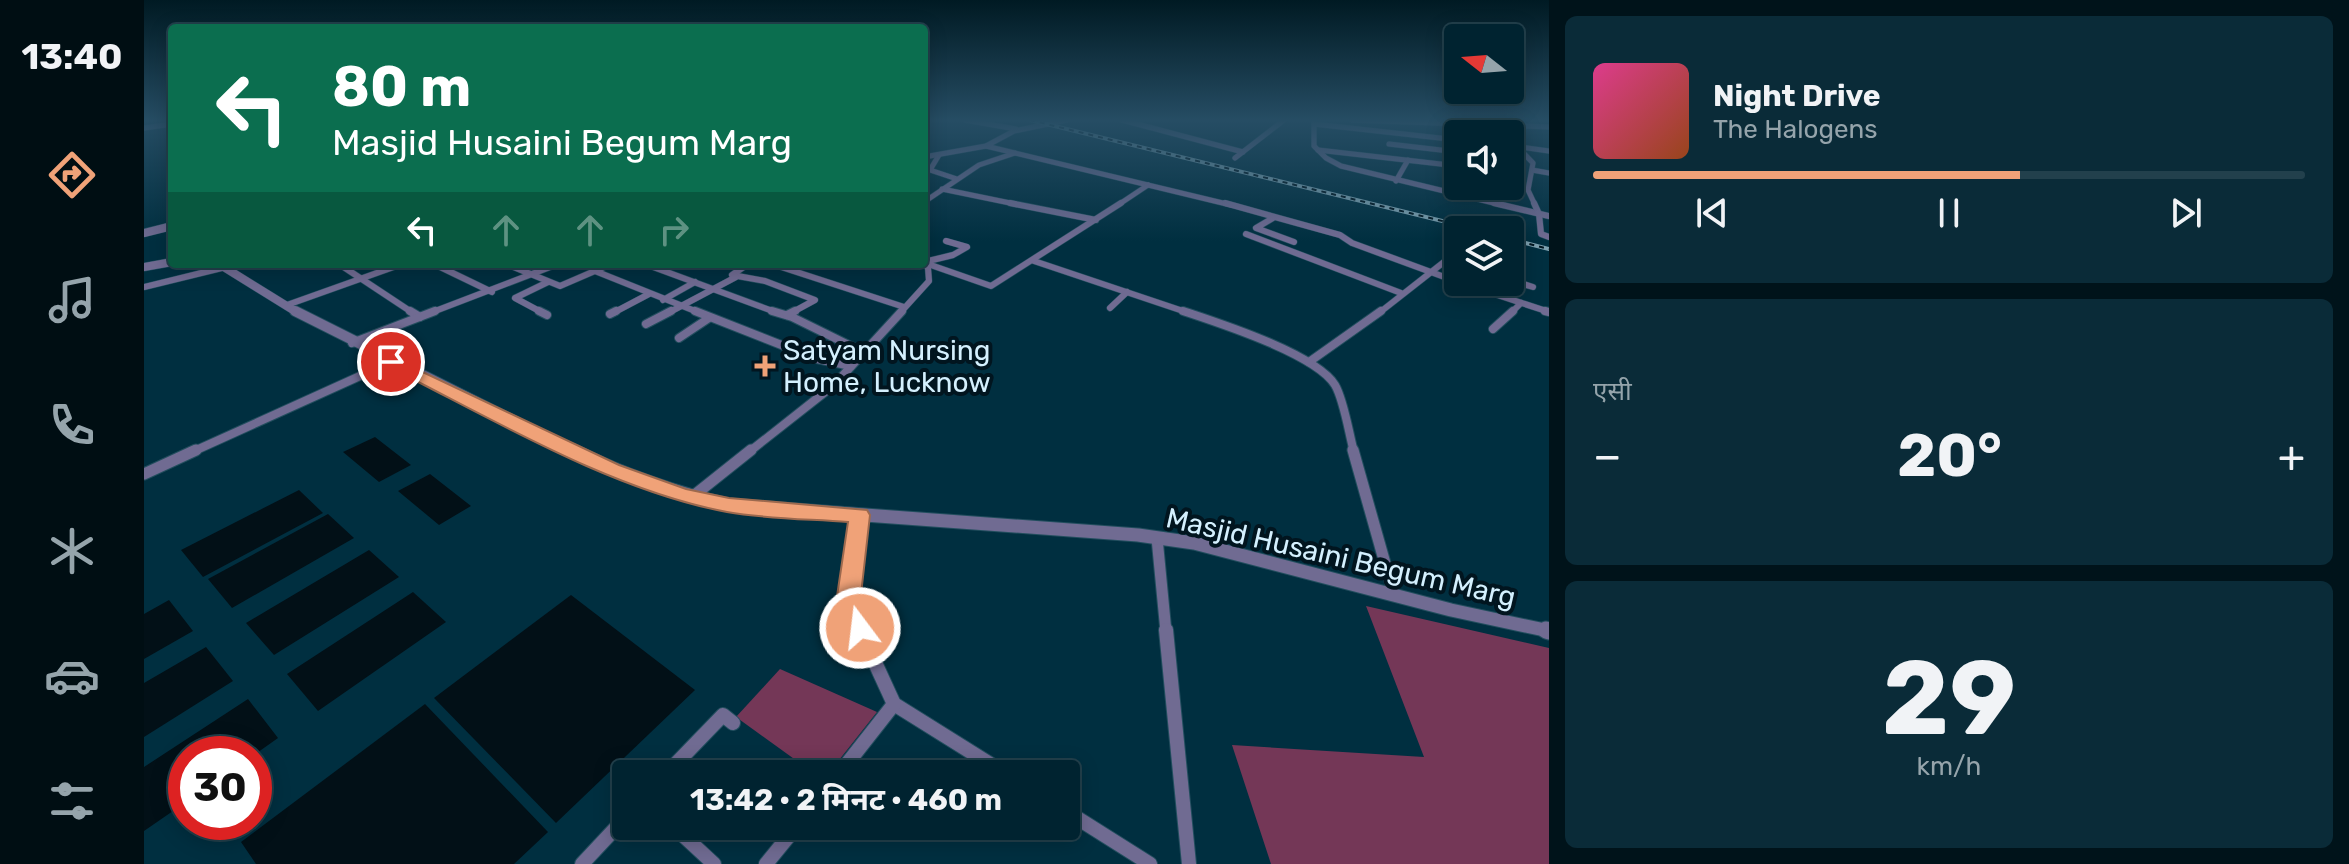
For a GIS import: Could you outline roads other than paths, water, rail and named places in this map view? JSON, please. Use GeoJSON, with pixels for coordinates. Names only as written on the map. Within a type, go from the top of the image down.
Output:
{"type":"FeatureCollection","features":[{"type":"Feature","properties":{"kind":"street"},"geometry":{"type":"LineString","coordinates":[[928,198],[979,165],[993,160]]}},
{"type":"Feature","properties":{"kind":"street"},"geometry":{"type":"LineString","coordinates":[[1045,160],[1215,199],[1340,235],[1352,243],[1444,277]]}},
{"type":"Feature","properties":{"kind":"street"},"geometry":{"type":"LineString","coordinates":[[1332,160],[1341,166],[1444,192]]}},
{"type":"Feature","properties":{"kind":"street"},"geometry":{"type":"LineString","coordinates":[[1396,181],[1408,160]]}},
{"type":"Feature","properties":{"kind":"street"},"geometry":{"type":"LineString","coordinates":[[1411,160],[1444,164]]}},
{"type":"Feature","properties":{"kind":"street"},"geometry":{"type":"LineString","coordinates":[[1531,160],[1533,163],[1528,190],[1539,214],[1541,234],[1549,237]]}},
{"type":"Feature","properties":{"kind":"street"},"geometry":{"type":"LineString","coordinates":[[928,170],[957,179]]}},
{"type":"Feature","properties":{"kind":"street"},"geometry":{"type":"LineString","coordinates":[[1532,170],[1549,173]]}},
{"type":"Feature","properties":{"kind":"street"},"geometry":{"type":"LineString","coordinates":[[928,264],[991,286],[1148,185]]}},
{"type":"Feature","properties":{"kind":"street"},"geometry":{"type":"LineString","coordinates":[[942,189],[1096,220]]}},
{"type":"Feature","properties":{"kind":"street"},"geometry":{"type":"LineString","coordinates":[[1478,200],[1549,216]]}},
{"type":"Feature","properties":{"kind":"street"},"geometry":{"type":"LineString","coordinates":[[1273,218],[1246,234],[1401,293]]}},
{"type":"Feature","properties":{"kind":"street"},"geometry":{"type":"LineString","coordinates":[[144,232],[168,226]]}},
{"type":"Feature","properties":{"kind":"street"},"geometry":{"type":"LineString","coordinates":[[1540,226],[1549,228]]}},
{"type":"Feature","properties":{"kind":"street"},"geometry":{"type":"LineString","coordinates":[[1256,228],[1294,242]]}},
{"type":"Feature","properties":{"kind":"street"},"geometry":{"type":"LineString","coordinates":[[1284,248],[1315,229]]}},
{"type":"Feature","properties":{"kind":"street"},"geometry":{"type":"LineString","coordinates":[[928,262],[967,247],[946,241]]}},
{"type":"Feature","properties":{"kind":"street"},"geometry":{"type":"LineString","coordinates":[[1034,261],[1266,342],[1309,362],[1335,385],[1394,595]]}},
{"type":"Feature","properties":{"kind":"street"},"geometry":{"type":"LineString","coordinates":[[1309,362],[1390,307],[1401,293],[1444,261]]}},
{"type":"Feature","properties":{"kind":"street"},"geometry":{"type":"LineString","coordinates":[[144,267],[168,263]]}},
{"type":"Feature","properties":{"kind":"street"},"geometry":{"type":"LineString","coordinates":[[144,287],[216,268]]}},
{"type":"Feature","properties":{"kind":"street","name":"Masjid Husaini Begum Marg"},"geometry":{"type":"LineString","coordinates":[[232,268],[352,343],[612,470],[692,497],[729,505],[1194,543],[1549,631]]}},
{"type":"Feature","properties":{"kind":"street"},"geometry":{"type":"LineString","coordinates":[[345,268],[420,317]]}},
{"type":"Feature","properties":{"kind":"street"},"geometry":{"type":"LineString","coordinates":[[287,305],[391,268]]}},
{"type":"Feature","properties":{"kind":"street"},"geometry":{"type":"LineString","coordinates":[[442,268],[492,292]]}},
{"type":"Feature","properties":{"kind":"street"},"geometry":{"type":"LineString","coordinates":[[515,268],[562,286],[602,268]]}},
{"type":"Feature","properties":{"kind":"street"},"geometry":{"type":"LineString","coordinates":[[352,343],[548,268]]}},
{"type":"Feature","properties":{"kind":"street"},"geometry":{"type":"LineString","coordinates":[[656,268],[787,315],[863,352]]}},
{"type":"Feature","properties":{"kind":"street"},"geometry":{"type":"LineString","coordinates":[[736,277],[732,275],[742,268]]}},
{"type":"Feature","properties":{"kind":"street"},"geometry":{"type":"LineString","coordinates":[[786,268],[904,307]]}},
{"type":"Feature","properties":{"kind":"street"},"geometry":{"type":"LineString","coordinates":[[692,497],[834,385],[929,281],[928,268]]}},
{"type":"Feature","properties":{"kind":"street"},"geometry":{"type":"LineString","coordinates":[[595,271],[817,359],[851,366]]}},
{"type":"Feature","properties":{"kind":"street"},"geometry":{"type":"LineString","coordinates":[[646,324],[736,277],[765,281],[815,300],[787,315]]}},
{"type":"Feature","properties":{"kind":"street"},"geometry":{"type":"LineString","coordinates":[[547,315],[515,298],[548,282]]}},
{"type":"Feature","properties":{"kind":"street"},"geometry":{"type":"LineString","coordinates":[[663,300],[695,282]]}},
{"type":"Feature","properties":{"kind":"street"},"geometry":{"type":"LineString","coordinates":[[1493,329],[1533,287],[1524,284]]}},
{"type":"Feature","properties":{"kind":"street"},"geometry":{"type":"LineString","coordinates":[[1110,308],[1127,292]]}},
{"type":"Feature","properties":{"kind":"street"},"geometry":{"type":"LineString","coordinates":[[610,314],[649,294]]}},
{"type":"Feature","properties":{"kind":"street"},"geometry":{"type":"LineString","coordinates":[[1500,296],[1549,312]]}},
{"type":"Feature","properties":{"kind":"street"},"geometry":{"type":"LineString","coordinates":[[679,338],[709,318]]}},
{"type":"Feature","properties":{"kind":"street"},"geometry":{"type":"LineString","coordinates":[[144,474],[391,362]]}},
{"type":"Feature","properties":{"kind":"street"},"geometry":{"type":"LineString","coordinates":[[860,515],[848,603],[894,704],[984,760]]}},
{"type":"Feature","properties":{"kind":"street"},"geometry":{"type":"LineString","coordinates":[[1157,538],[1189,864]]}},
{"type":"Feature","properties":{"kind":"street"},"geometry":{"type":"LineString","coordinates":[[850,760],[894,704]]}},
{"type":"Feature","properties":{"kind":"street"},"geometry":{"type":"LineString","coordinates":[[680,760],[723,715],[733,723]]}},
{"type":"Feature","properties":{"kind":"street"},"geometry":{"type":"LineString","coordinates":[[1080,820],[1150,864]]}},
{"type":"Feature","properties":{"kind":"street"},"geometry":{"type":"LineString","coordinates":[[582,864],[612,832]]}},
{"type":"Feature","properties":{"kind":"street"},"geometry":{"type":"LineString","coordinates":[[688,840],[714,864]]}},
{"type":"Feature","properties":{"kind":"street"},"geometry":{"type":"LineString","coordinates":[[766,864],[786,840]]}},
{"type":"Feature","properties":{"kind":"railway"},"geometry":{"type":"LineString","coordinates":[[1195,160],[1444,221]]}},
{"type":"Feature","properties":{"kind":"railway"},"geometry":{"type":"LineString","coordinates":[[1524,243],[1549,249]]}},
{"type":"Feature","properties":{"kind":"place","name":"Satyam Nursing Home, Lucknow"},"geometry":{"type":"Point","coordinates":[765,366]}}]}
